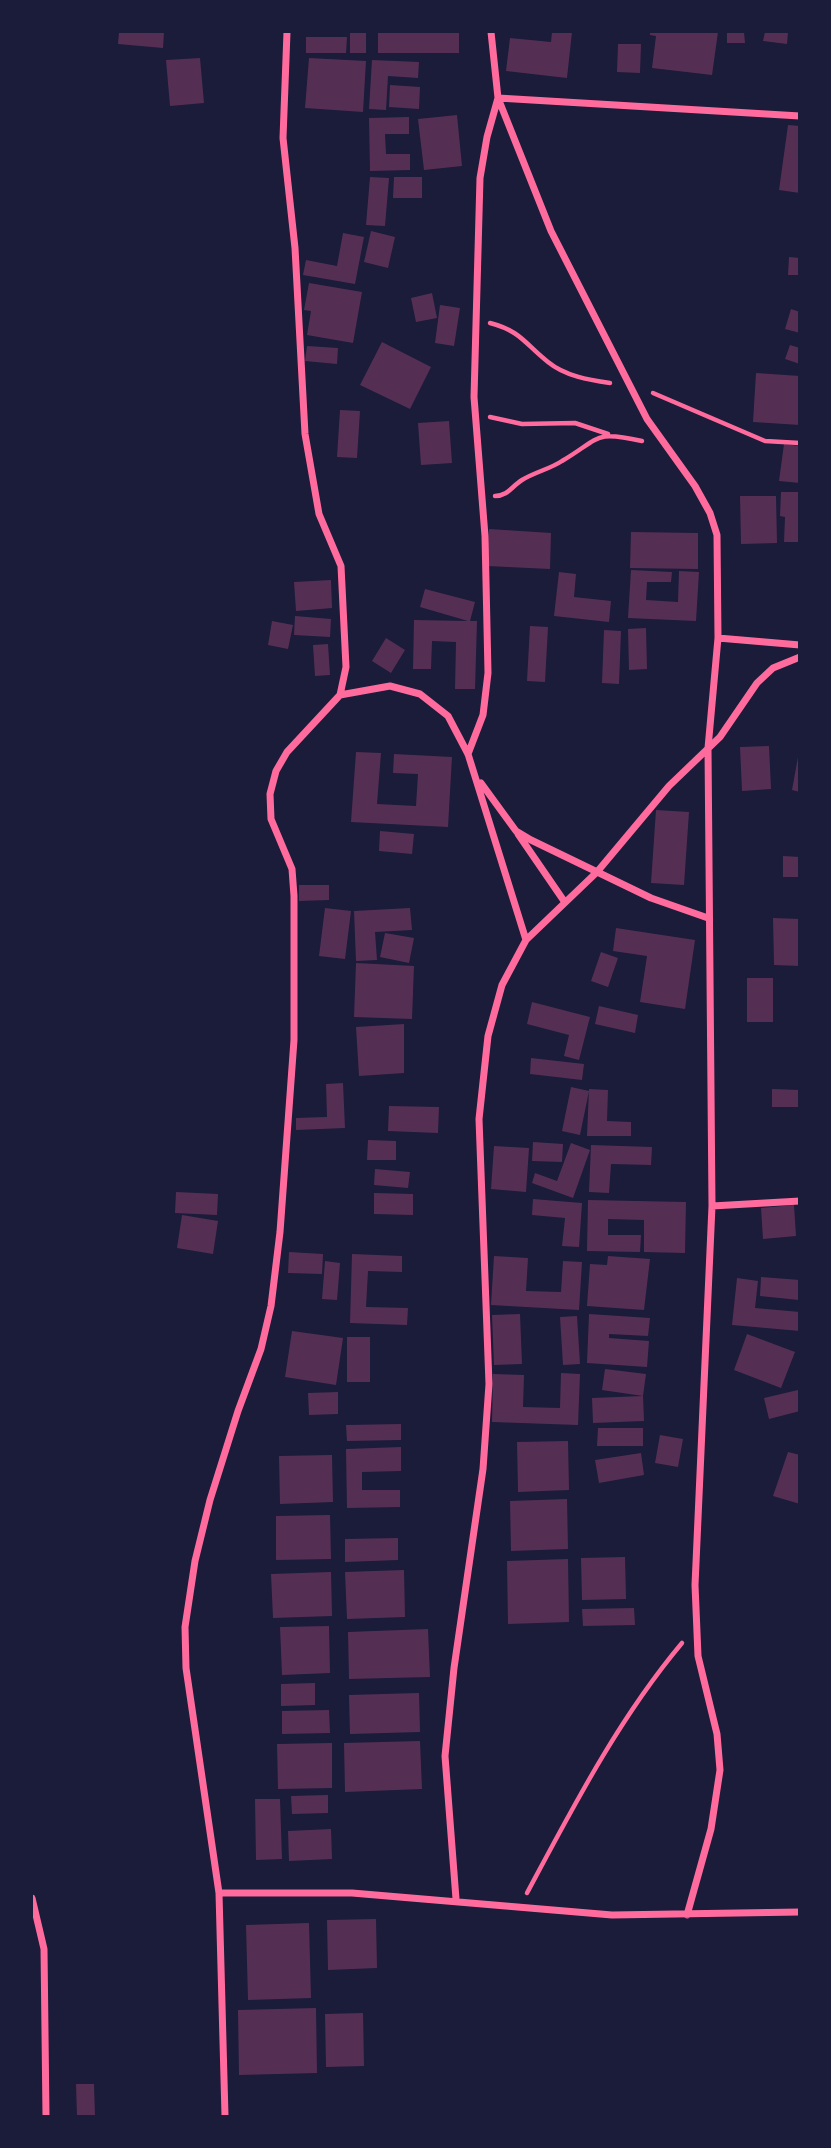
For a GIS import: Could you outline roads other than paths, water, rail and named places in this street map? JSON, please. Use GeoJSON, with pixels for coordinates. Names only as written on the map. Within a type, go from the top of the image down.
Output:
{"type":"FeatureCollection","features":[{"type":"Feature","properties":{"kind":"street"},"geometry":{"type":"LineString","coordinates":[[225,2116],[219,1893],[186,1668],[185,1627],[195,1561],[210,1500],[261,1349],[271,1306],[280,1232],[294,1040],[294,896],[292,869],[271,819],[270,794],[276,771],[287,752],[340,695],[346,647],[341,566],[319,514],[305,434],[295,248],[283,138],[287,32]]}},
{"type":"Feature","properties":{"kind":"street"},"geometry":{"type":"LineString","coordinates":[[491,32],[499,98],[551,232],[663,444],[695,486],[710,513],[717,535],[718,638],[708,748],[712,1206],[697,1528],[696,1627],[698,1656],[717,1734],[720,1770],[710,1829],[687,1915]]}},
{"type":"Feature","properties":{"kind":"street"},"geometry":{"type":"LineString","coordinates":[[468,754],[483,715],[488,673],[488,592],[476,420],[480,178],[487,137],[499,98]]}},
{"type":"Feature","properties":{"kind":"street"},"geometry":{"type":"LineString","coordinates":[[499,98],[800,116]]}},
{"type":"Feature","properties":{"kind":"street"},"geometry":{"type":"LineString","coordinates":[[718,638],[800,645]]}},
{"type":"Feature","properties":{"kind":"street"},"geometry":{"type":"LineString","coordinates":[[456,1899],[445,1756],[454,1668],[483,1469],[489,1384],[479,1119],[488,1036],[502,985],[526,940],[597,872],[636,823],[730,726],[757,683],[773,668],[800,657]]}},
{"type":"Feature","properties":{"kind":"street"},"geometry":{"type":"LineString","coordinates":[[340,695],[390,686],[420,694],[447,716],[468,754],[526,940]]}},
{"type":"Feature","properties":{"kind":"street"},"geometry":{"type":"LineString","coordinates":[[474,774],[564,901]]}},
{"type":"Feature","properties":{"kind":"street"},"geometry":{"type":"LineString","coordinates":[[516,831],[651,898],[708,918]]}},
{"type":"Feature","properties":{"kind":"street"},"geometry":{"type":"LineString","coordinates":[[712,1206],[800,1201]]}},
{"type":"Feature","properties":{"kind":"street"},"geometry":{"type":"LineString","coordinates":[[219,1893],[352,1893],[456,1899],[612,1915],[800,1912]]}},
{"type":"Feature","properties":{"kind":"street"},"geometry":{"type":"LineString","coordinates":[[32,1899],[44,1949],[46,2116]]}}]}
